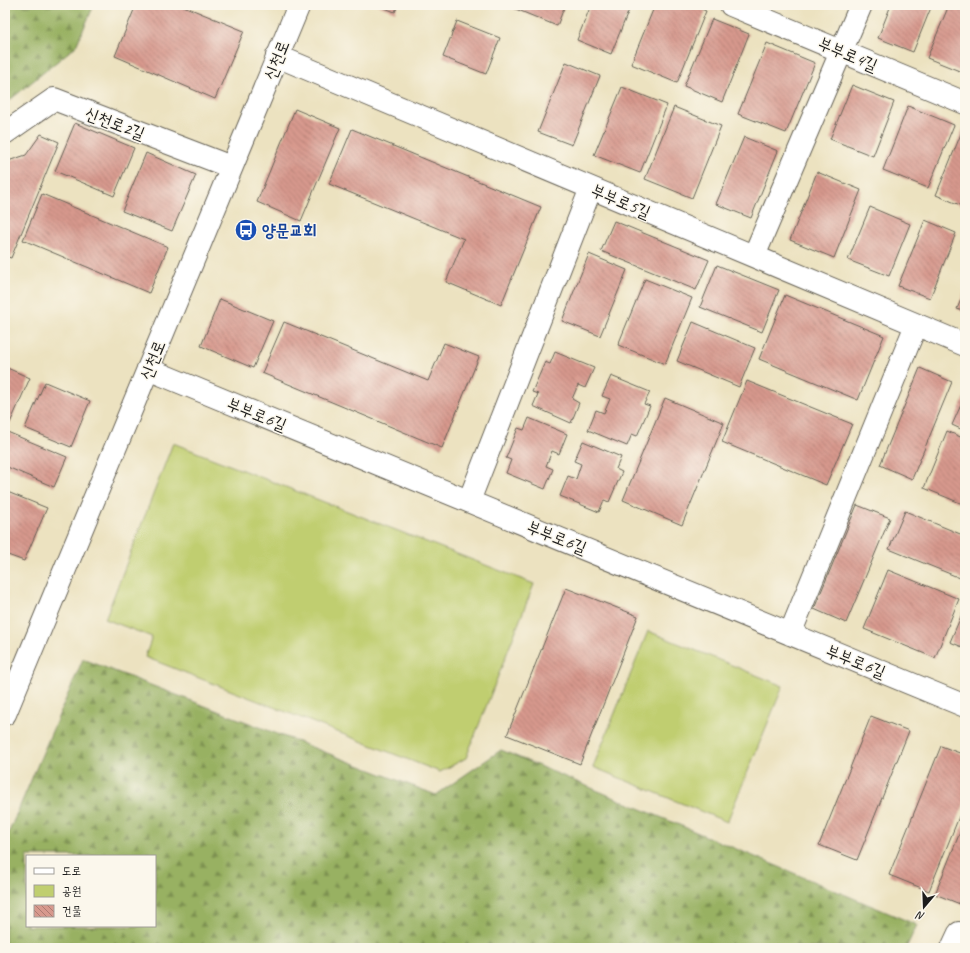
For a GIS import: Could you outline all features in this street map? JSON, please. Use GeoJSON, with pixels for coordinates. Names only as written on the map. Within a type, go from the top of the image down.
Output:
{"type":"FeatureCollection","features":[{"type":"Feature","properties":{"kind":"street","name":"신천로"},"geometry":{"type":"LineString","coordinates":[[5,714],[299,5]]}},
{"type":"Feature","properties":{"kind":"street","name":"부부로4길"},"geometry":{"type":"LineString","coordinates":[[731,5],[965,103]]}},
{"type":"Feature","properties":{"kind":"street"},"geometry":{"type":"LineString","coordinates":[[754,256],[861,5]]}},
{"type":"Feature","properties":{"kind":"street","name":"부부로5길"},"geometry":{"type":"LineString","coordinates":[[277,56],[965,345]]}},
{"type":"Feature","properties":{"kind":"street","name":"신천로2길"},"geometry":{"type":"LineString","coordinates":[[5,133],[54,99],[231,168]]}},
{"type":"Feature","properties":{"kind":"street"},"geometry":{"type":"LineString","coordinates":[[469,501],[591,188]]}},
{"type":"Feature","properties":{"kind":"street"},"geometry":{"type":"LineString","coordinates":[[790,634],[916,325]]}},
{"type":"Feature","properties":{"kind":"street","name":"부부로6길"},"geometry":{"type":"LineString","coordinates":[[148,369],[965,706]]}},
{"type":"Feature","properties":{"kind":"street"},"geometry":{"type":"LineString","coordinates":[[952,948],[959,933],[965,936]]}},
{"type":"Feature","properties":{"kind":"green space"},"geometry":{"type":"Polygon","coordinates":[[[5,5],[94,5],[76,46],[5,104],[5,5]]]}},
{"type":"Feature","properties":{"kind":"green space"},"geometry":{"type":"Polygon","coordinates":[[[173,443],[534,584],[466,758],[440,772],[145,657],[152,637],[105,619],[173,443]]]}},
{"type":"Feature","properties":{"kind":"green space"},"geometry":{"type":"Polygon","coordinates":[[[648,631],[783,686],[727,822],[593,767],[648,631]]]}},
{"type":"Feature","properties":{"kind":"green space"},"geometry":{"type":"Polygon","coordinates":[[[83,659],[436,795],[501,750],[917,925],[906,948],[5,948],[5,841],[83,659]]]}},
{"type":"Feature","properties":{"kind":"building"},"geometry":{"type":"Polygon","coordinates":[[[136,5],[181,5],[244,31],[215,99],[115,56],[136,5]]]}},
{"type":"Feature","properties":{"kind":"building"},"geometry":{"type":"Polygon","coordinates":[[[377,5],[398,5],[395,12],[377,5]]]}},
{"type":"Feature","properties":{"kind":"building"},"geometry":{"type":"Polygon","coordinates":[[[506,5],[565,5],[557,26],[506,5]]]}},
{"type":"Feature","properties":{"kind":"building"},"geometry":{"type":"Polygon","coordinates":[[[591,5],[631,5],[611,54],[577,40],[591,5]]]}},
{"type":"Feature","properties":{"kind":"building"},"geometry":{"type":"Polygon","coordinates":[[[655,5],[692,5],[706,11],[677,83],[631,64],[655,5]]]}},
{"type":"Feature","properties":{"kind":"building"},"geometry":{"type":"Polygon","coordinates":[[[891,5],[932,5],[913,52],[878,38],[891,5]]]}},
{"type":"Feature","properties":{"kind":"building"},"geometry":{"type":"Polygon","coordinates":[[[949,5],[965,5],[965,65],[962,72],[927,58],[949,5]]]}},
{"type":"Feature","properties":{"kind":"building"},"geometry":{"type":"Polygon","coordinates":[[[712,19],[749,34],[722,102],[684,86],[712,19]]]}},
{"type":"Feature","properties":{"kind":"building"},"geometry":{"type":"Polygon","coordinates":[[[457,21],[500,38],[486,74],[443,57],[457,21]]]}},
{"type":"Feature","properties":{"kind":"building"},"geometry":{"type":"Polygon","coordinates":[[[767,43],[815,63],[786,133],[738,114],[767,43]]]}},
{"type":"Feature","properties":{"kind":"building"},"geometry":{"type":"Polygon","coordinates":[[[566,62],[600,76],[572,145],[538,132],[566,62]]]}},
{"type":"Feature","properties":{"kind":"building"},"geometry":{"type":"Polygon","coordinates":[[[852,85],[894,102],[873,156],[830,139],[852,85]]]}},
{"type":"Feature","properties":{"kind":"building"},"geometry":{"type":"Polygon","coordinates":[[[622,87],[667,105],[640,173],[594,155],[622,87]]]}},
{"type":"Feature","properties":{"kind":"building"},"geometry":{"type":"Polygon","coordinates":[[[908,106],[954,125],[928,188],[883,170],[908,106]]]}},
{"type":"Feature","properties":{"kind":"building"},"geometry":{"type":"Polygon","coordinates":[[[674,107],[721,126],[692,198],[645,179],[674,107]]]}},
{"type":"Feature","properties":{"kind":"building"},"geometry":{"type":"Polygon","coordinates":[[[295,109],[340,128],[301,221],[257,202],[295,109]]]}},
{"type":"Feature","properties":{"kind":"building"},"geometry":{"type":"Polygon","coordinates":[[[75,123],[134,148],[114,196],[55,171],[75,123]]]}},
{"type":"Feature","properties":{"kind":"building"},"geometry":{"type":"Polygon","coordinates":[[[352,129],[541,207],[501,305],[446,282],[464,239],[329,184],[352,129]]]}},
{"type":"Feature","properties":{"kind":"building"},"geometry":{"type":"Polygon","coordinates":[[[963,129],[965,130],[965,207],[936,195],[963,129]]]}},
{"type":"Feature","properties":{"kind":"building"},"geometry":{"type":"Polygon","coordinates":[[[41,134],[59,142],[11,258],[5,256],[5,162],[26,155],[41,134]]]}},
{"type":"Feature","properties":{"kind":"building"},"geometry":{"type":"Polygon","coordinates":[[[744,137],[778,151],[751,218],[716,204],[744,137]]]}},
{"type":"Feature","properties":{"kind":"building"},"geometry":{"type":"Polygon","coordinates":[[[146,153],[196,175],[172,231],[122,211],[146,153]]]}},
{"type":"Feature","properties":{"kind":"building"},"geometry":{"type":"Polygon","coordinates":[[[817,172],[861,190],[834,258],[790,240],[817,172]]]}},
{"type":"Feature","properties":{"kind":"building"},"geometry":{"type":"Polygon","coordinates":[[[42,194],[168,247],[149,293],[23,240],[42,194]]]}},
{"type":"Feature","properties":{"kind":"building"},"geometry":{"type":"Polygon","coordinates":[[[870,207],[910,224],[889,276],[848,260],[870,207]]]}},
{"type":"Feature","properties":{"kind":"building"},"geometry":{"type":"Polygon","coordinates":[[[925,220],[956,233],[930,298],[898,286],[925,220]]]}},
{"type":"Feature","properties":{"kind":"building"},"geometry":{"type":"Polygon","coordinates":[[[614,221],[709,260],[696,290],[601,251],[614,221]]]}},
{"type":"Feature","properties":{"kind":"building"},"geometry":{"type":"Polygon","coordinates":[[[589,254],[627,270],[600,336],[562,321],[589,254]]]}},
{"type":"Feature","properties":{"kind":"building"},"geometry":{"type":"Polygon","coordinates":[[[717,265],[779,290],[762,332],[700,307],[717,265]]]}},
{"type":"Feature","properties":{"kind":"building"},"geometry":{"type":"Polygon","coordinates":[[[645,279],[692,298],[665,364],[618,345],[645,279]]]}},
{"type":"Feature","properties":{"kind":"building"},"geometry":{"type":"Polygon","coordinates":[[[965,290],[965,312],[957,309],[965,290]]]}},
{"type":"Feature","properties":{"kind":"building"},"geometry":{"type":"Polygon","coordinates":[[[785,295],[884,336],[858,400],[759,359],[785,295]]]}},
{"type":"Feature","properties":{"kind":"building"},"geometry":{"type":"Polygon","coordinates":[[[220,299],[273,321],[253,368],[201,346],[220,299]]]}},
{"type":"Feature","properties":{"kind":"building"},"geometry":{"type":"Polygon","coordinates":[[[284,322],[428,381],[444,343],[479,357],[442,448],[262,373],[284,322]]]}},
{"type":"Feature","properties":{"kind":"building"},"geometry":{"type":"Polygon","coordinates":[[[693,322],[755,348],[739,387],[677,361],[693,322]]]}},
{"type":"Feature","properties":{"kind":"building"},"geometry":{"type":"Polygon","coordinates":[[[555,352],[594,368],[585,388],[578,385],[572,399],[579,403],[571,423],[533,406],[538,394],[532,392],[545,362],[550,364],[555,352]]]}},
{"type":"Feature","properties":{"kind":"building"},"geometry":{"type":"Polygon","coordinates":[[[5,367],[30,378],[10,423],[5,421],[5,367]]]}},
{"type":"Feature","properties":{"kind":"building"},"geometry":{"type":"Polygon","coordinates":[[[920,368],[952,382],[912,479],[880,465],[920,368]]]}},
{"type":"Feature","properties":{"kind":"building"},"geometry":{"type":"Polygon","coordinates":[[[611,376],[650,392],[644,404],[650,406],[637,436],[632,434],[627,446],[588,430],[596,410],[604,413],[610,399],[602,396],[611,376]]]}},
{"type":"Feature","properties":{"kind":"building"},"geometry":{"type":"Polygon","coordinates":[[[747,381],[852,424],[826,485],[722,442],[747,381]]]}},
{"type":"Feature","properties":{"kind":"building"},"geometry":{"type":"Polygon","coordinates":[[[45,382],[90,401],[71,447],[25,428],[45,382]]]}},
{"type":"Feature","properties":{"kind":"building"},"geometry":{"type":"Polygon","coordinates":[[[965,396],[965,431],[952,425],[965,396]]]}},
{"type":"Feature","properties":{"kind":"building"},"geometry":{"type":"Polygon","coordinates":[[[665,398],[724,423],[682,525],[623,500],[665,398]]]}},
{"type":"Feature","properties":{"kind":"building"},"geometry":{"type":"Polygon","coordinates":[[[529,418],[567,434],[559,454],[552,451],[546,466],[553,469],[545,489],[506,473],[511,460],[506,458],[518,428],[524,430],[529,418]]]}},
{"type":"Feature","properties":{"kind":"building"},"geometry":{"type":"Polygon","coordinates":[[[5,431],[67,457],[54,487],[5,466],[5,431]]]}},
{"type":"Feature","properties":{"kind":"building"},"geometry":{"type":"Polygon","coordinates":[[[947,431],[965,439],[965,505],[924,488],[947,431]]]}},
{"type":"Feature","properties":{"kind":"building"},"geometry":{"type":"Polygon","coordinates":[[[583,441],[621,457],[616,469],[622,472],[609,502],[604,500],[599,512],[560,496],[568,476],[576,479],[581,464],[574,461],[583,441]]]}},
{"type":"Feature","properties":{"kind":"building"},"geometry":{"type":"Polygon","coordinates":[[[5,491],[47,508],[24,561],[5,554],[5,491]]]}},
{"type":"Feature","properties":{"kind":"building"},"geometry":{"type":"Polygon","coordinates":[[[857,505],[890,518],[846,623],[814,609],[857,505]]]}},
{"type":"Feature","properties":{"kind":"building"},"geometry":{"type":"Polygon","coordinates":[[[905,511],[965,536],[965,580],[889,549],[905,511]]]}},
{"type":"Feature","properties":{"kind":"building"},"geometry":{"type":"Polygon","coordinates":[[[888,570],[959,599],[935,658],[864,629],[888,570]]]}},
{"type":"Feature","properties":{"kind":"building"},"geometry":{"type":"Polygon","coordinates":[[[566,588],[638,616],[580,764],[507,735],[566,588]]]}},
{"type":"Feature","properties":{"kind":"building"},"geometry":{"type":"Polygon","coordinates":[[[965,607],[965,648],[950,642],[965,607]]]}},
{"type":"Feature","properties":{"kind":"building"},"geometry":{"type":"Polygon","coordinates":[[[871,716],[909,731],[857,860],[819,845],[871,716]]]}},
{"type":"Feature","properties":{"kind":"building"},"geometry":{"type":"Polygon","coordinates":[[[941,746],[965,755],[965,802],[929,891],[889,875],[941,746]]]}},
{"type":"Feature","properties":{"kind":"building"},"geometry":{"type":"Polygon","coordinates":[[[965,820],[965,906],[935,894],[965,820]]]}},
{"type":"Feature","properties":{"kind":"place","name":"양문교회"},"geometry":{"type":"Point","coordinates":[246,230]}}]}
